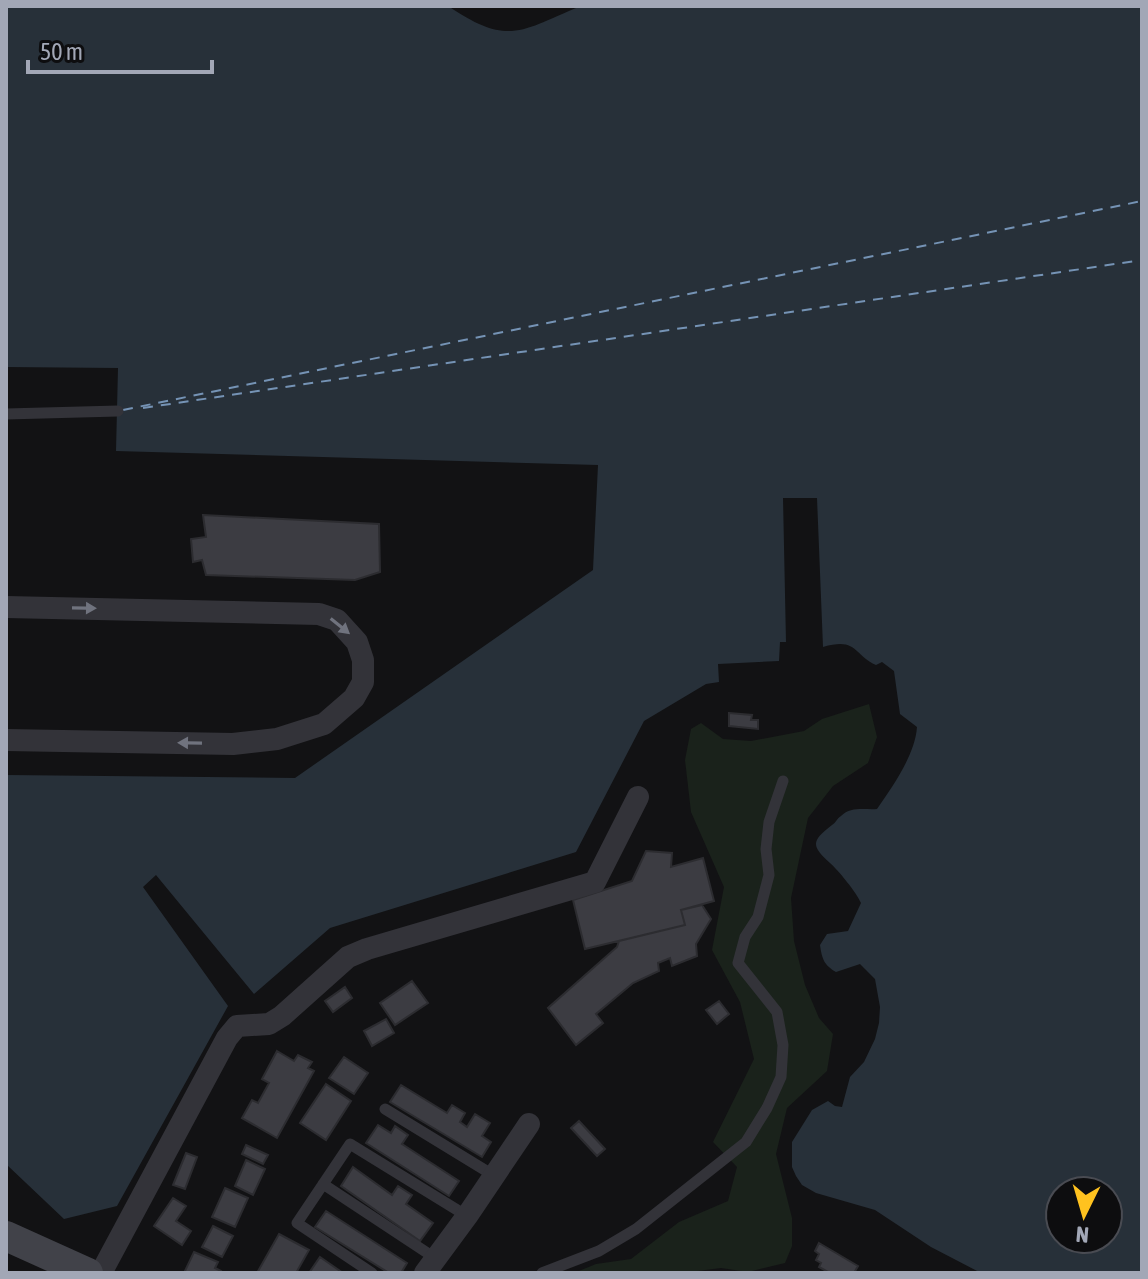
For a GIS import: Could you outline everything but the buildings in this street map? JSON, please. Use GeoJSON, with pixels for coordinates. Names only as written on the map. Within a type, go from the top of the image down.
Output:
{"type":"FeatureCollection","features":[{"type":"Feature","properties":{"kind":"street"},"geometry":{"type":"LineString","coordinates":[[6,607],[319,614],[337,620],[357,642],[363,660],[363,682],[354,698],[324,724],[277,739],[233,744],[6,740]]}},
{"type":"Feature","properties":{"kind":"street"},"geometry":{"type":"LineString","coordinates":[[101,1273],[227,1038],[237,1026],[269,1024],[348,957],[367,949],[595,882],[638,797]]}},
{"type":"Feature","properties":{"kind":"street"},"geometry":{"type":"LineString","coordinates":[[430,1266],[529,1124]]}},
{"type":"Feature","properties":{"kind":"street"},"geometry":{"type":"LineString","coordinates":[[6,1236],[86,1273]]}},
{"type":"Feature","properties":{"kind":"lane"},"geometry":{"type":"LineString","coordinates":[[6,414],[118,411]]}},
{"type":"Feature","properties":{"kind":"lane"},"geometry":{"type":"LineString","coordinates":[[542,1273],[599,1251],[636,1229],[746,1142],[767,1108],[781,1077],[783,1045],[777,1012],[738,963],[745,937],[758,917],[769,875],[766,849],[769,822],[783,781]]}},
{"type":"Feature","properties":{"kind":"lane"},"geometry":{"type":"LineString","coordinates":[[385,1109],[493,1175]]}},
{"type":"Feature","properties":{"kind":"lane"},"geometry":{"type":"LineString","coordinates":[[372,1273],[297,1223],[350,1144],[467,1216]]}},
{"type":"Feature","properties":{"kind":"lane"},"geometry":{"type":"LineString","coordinates":[[323,1184],[430,1266]]}},
{"type":"Feature","properties":{"kind":"shaded area"},"geometry":{"type":"Polygon","coordinates":[[[6,6],[448,6],[486,27],[514,31],[581,6],[1142,6],[1142,1273],[981,1273],[931,1247],[875,1210],[816,1193],[802,1185],[792,1167],[792,1142],[812,1110],[828,1101],[842,1107],[850,1077],[864,1062],[879,1023],[880,1007],[875,979],[860,964],[836,972],[823,958],[820,945],[827,934],[848,931],[861,903],[842,876],[819,852],[817,840],[845,813],[877,809],[908,759],[917,727],[900,714],[894,671],[882,662],[876,665],[849,646],[834,644],[823,647],[817,498],[783,498],[786,642],[780,642],[779,661],[718,664],[719,682],[706,684],[644,721],[576,852],[330,928],[254,994],[156,875],[143,887],[228,1006],[117,1206],[64,1219],[6,1164],[6,775],[295,778],[593,570],[598,465],[116,451],[118,368],[6,367],[6,6]]]}},
{"type":"Feature","properties":{"kind":"shaded area"},"geometry":{"type":"Polygon","coordinates":[[[869,704],[877,737],[868,763],[833,786],[808,818],[791,898],[794,941],[805,985],[819,1018],[833,1034],[827,1071],[787,1108],[776,1154],[792,1218],[792,1246],[785,1263],[748,1272],[721,1268],[682,1273],[574,1273],[596,1264],[631,1259],[679,1222],[728,1201],[737,1167],[713,1142],[754,1059],[740,1002],[712,950],[724,887],[691,812],[685,760],[691,729],[701,723],[723,739],[751,741],[804,731],[822,719],[869,704]]]}},
{"type":"Feature","properties":{"kind":"ferry route"},"geometry":{"type":"LineString","coordinates":[[123,410],[1142,201]]}},
{"type":"Feature","properties":{"kind":"ferry route"},"geometry":{"type":"LineString","coordinates":[[143,408],[1142,260]]}}]}
